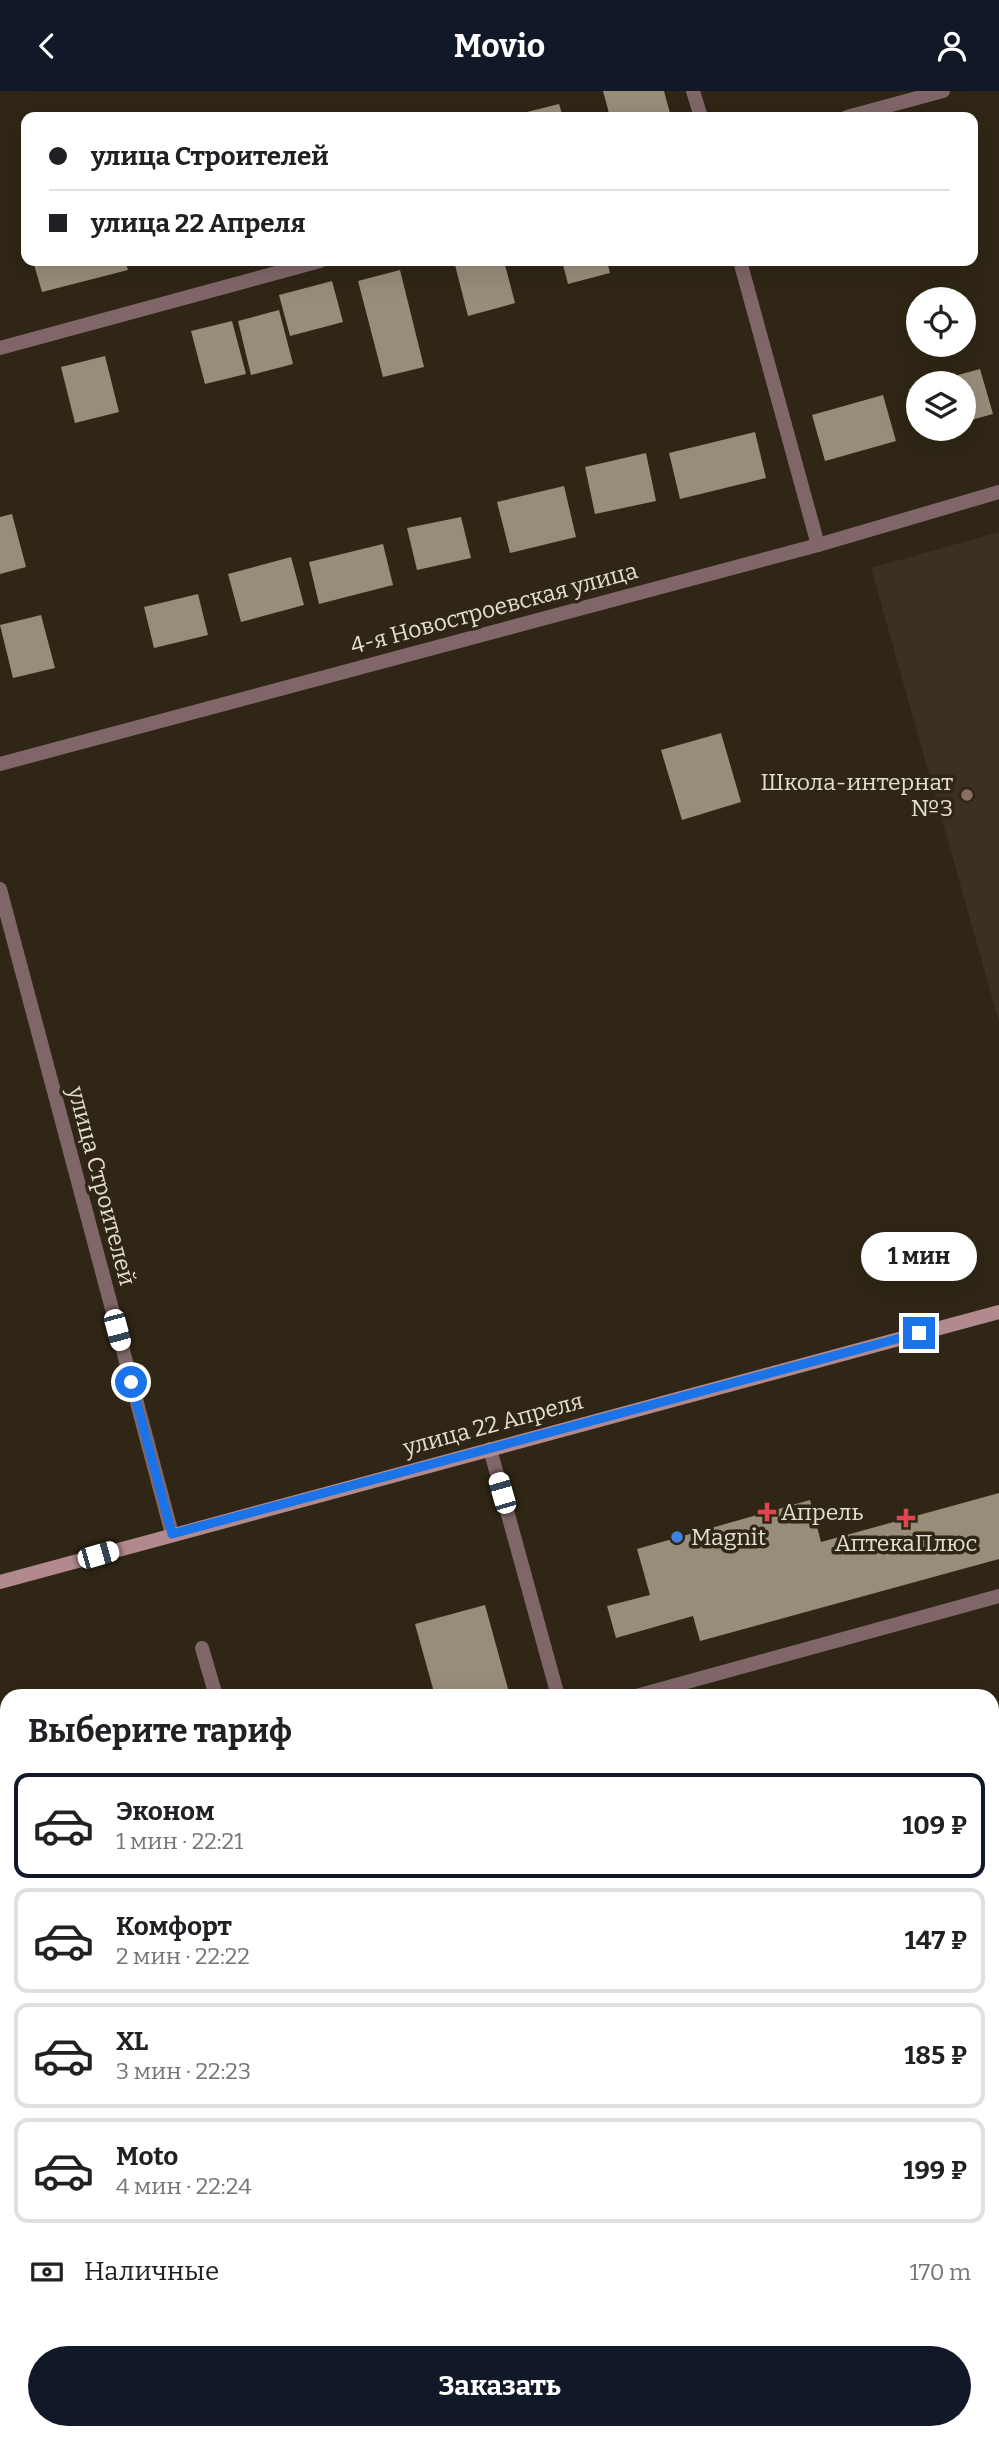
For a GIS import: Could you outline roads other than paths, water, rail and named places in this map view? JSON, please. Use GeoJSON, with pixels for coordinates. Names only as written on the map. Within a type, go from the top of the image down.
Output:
{"type":"FeatureCollection","features":[{"type":"Feature","properties":{"kind":"main road","name":"улица 22 Апреля"},"geometry":{"type":"LineString","coordinates":[[0,1582],[999,1312]]}},
{"type":"Feature","properties":{"kind":"street"},"geometry":{"type":"LineString","coordinates":[[693,91],[699,112]]}},
{"type":"Feature","properties":{"kind":"street"},"geometry":{"type":"LineString","coordinates":[[865,112],[943,91]]}},
{"type":"Feature","properties":{"kind":"street"},"geometry":{"type":"LineString","coordinates":[[0,348],[302,266]]}},
{"type":"Feature","properties":{"kind":"street"},"geometry":{"type":"LineString","coordinates":[[741,266],[818,545]]}},
{"type":"Feature","properties":{"kind":"street","name":"4-я Новостроевская улица"},"geometry":{"type":"LineString","coordinates":[[0,764],[818,545],[999,492]]}},
{"type":"Feature","properties":{"kind":"street","name":"улица Строителей"},"geometry":{"type":"LineString","coordinates":[[0,889],[172,1534]]}},
{"type":"Feature","properties":{"kind":"street"},"geometry":{"type":"LineString","coordinates":[[490,1449],[556,1689]]}},
{"type":"Feature","properties":{"kind":"street"},"geometry":{"type":"LineString","coordinates":[[661,1689],[999,1596]]}},
{"type":"Feature","properties":{"kind":"street"},"geometry":{"type":"LineString","coordinates":[[202,1648],[214,1689]]}},
{"type":"Feature","properties":{"kind":"place","name":"Школа-интернат №3"},"geometry":{"type":"Point","coordinates":[967,795]}},
{"type":"Feature","properties":{"kind":"place","name":"Апрель"},"geometry":{"type":"Point","coordinates":[767,1512]}},
{"type":"Feature","properties":{"kind":"place","name":"АптекаПлюс"},"geometry":{"type":"Point","coordinates":[906,1518]}},
{"type":"Feature","properties":{"kind":"place","name":"Magnit"},"geometry":{"type":"Point","coordinates":[677,1537]}}]}
